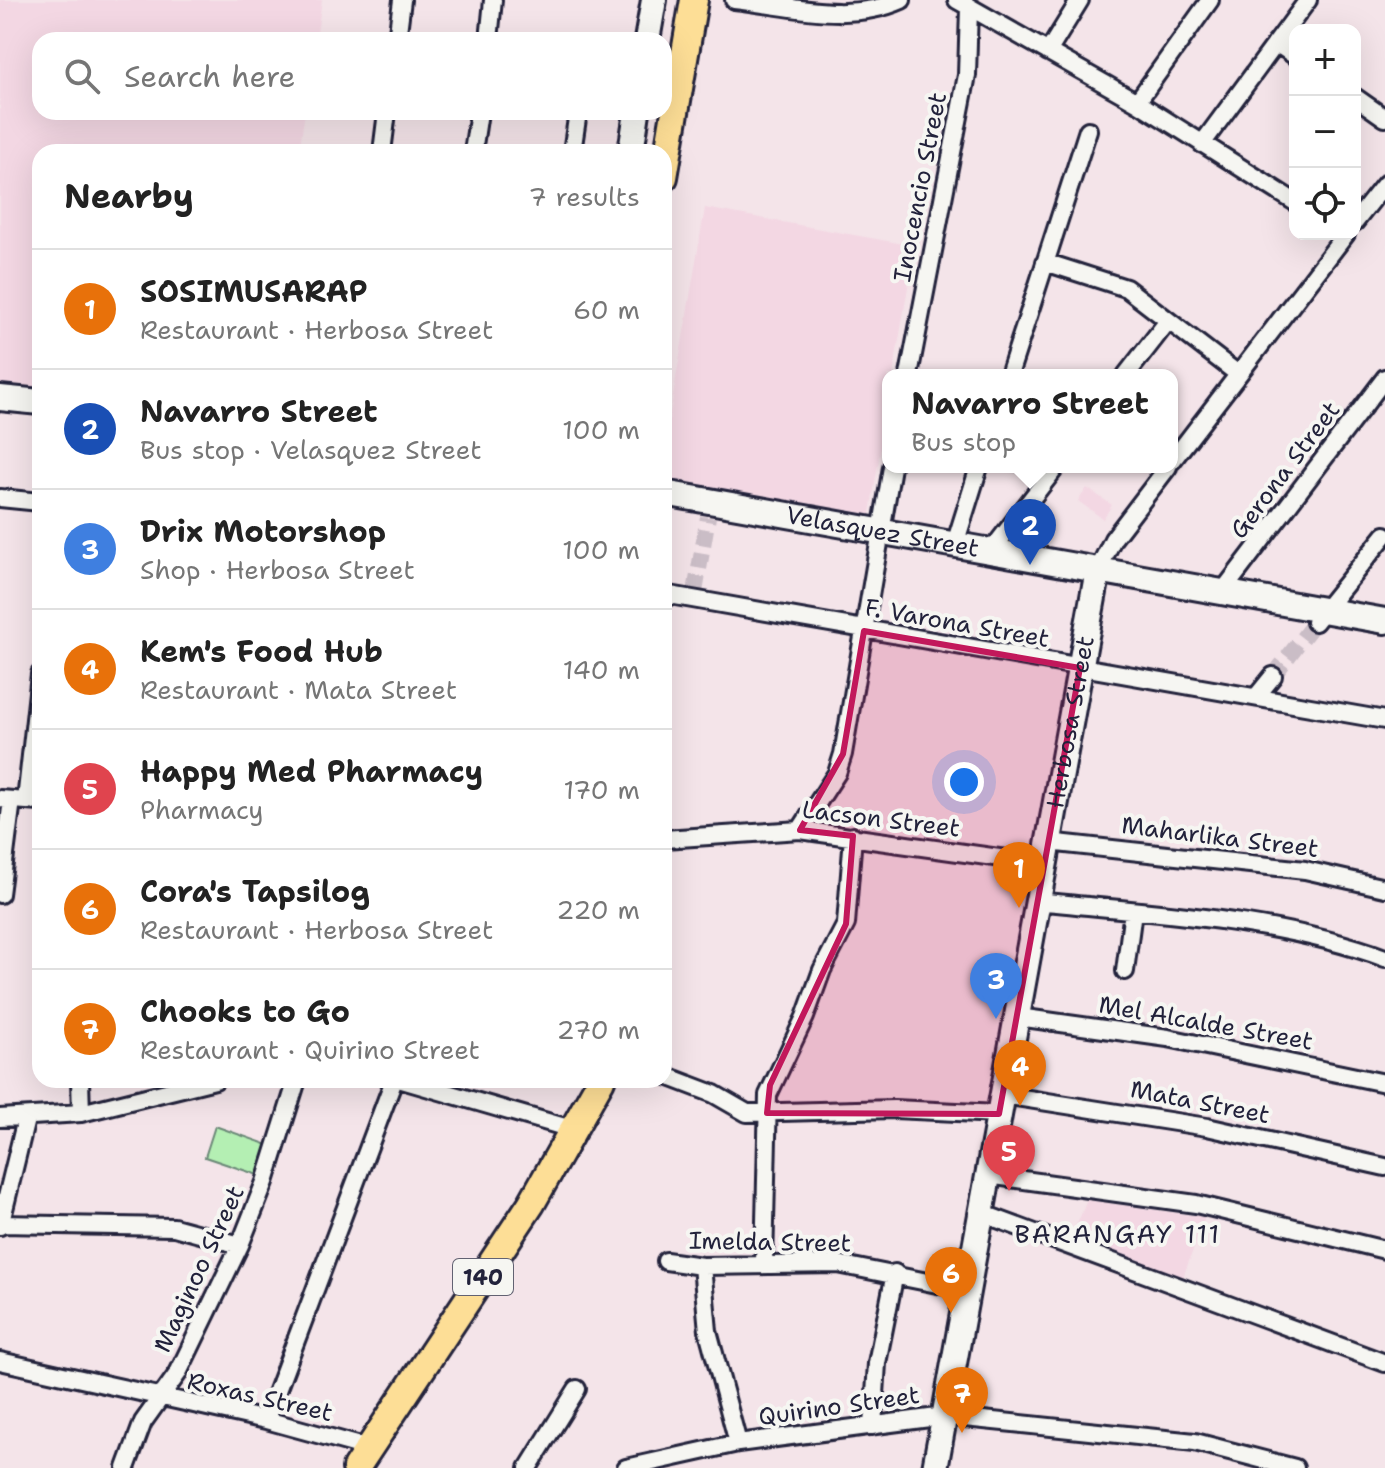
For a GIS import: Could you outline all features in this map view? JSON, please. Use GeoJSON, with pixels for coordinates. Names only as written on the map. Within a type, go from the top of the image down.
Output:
{"type":"FeatureCollection","features":[{"type":"Feature","properties":{"kind":"main road"},"geometry":{"type":"LineString","coordinates":[[670,144],[694,0]]}},
{"type":"Feature","properties":{"kind":"main road","name":"140"},"geometry":{"type":"LineString","coordinates":[[362,1458],[531,1204],[597,1088]]}},
{"type":"Feature","properties":{"kind":"street"},"geometry":{"type":"LineString","coordinates":[[398,32],[402,0]]}},
{"type":"Feature","properties":{"kind":"street"},"geometry":{"type":"LineString","coordinates":[[648,32],[654,0]]}},
{"type":"Feature","properties":{"kind":"street"},"geometry":{"type":"LineString","coordinates":[[734,0],[852,13],[881,8],[902,0]]}},
{"type":"Feature","properties":{"kind":"street"},"geometry":{"type":"LineString","coordinates":[[1048,52],[1080,0]]}},
{"type":"Feature","properties":{"kind":"street"},"geometry":{"type":"LineString","coordinates":[[1137,102],[1210,0]]}},
{"type":"Feature","properties":{"kind":"street"},"geometry":{"type":"LineString","coordinates":[[1202,144],[1308,0]]}},
{"type":"Feature","properties":{"kind":"street"},"geometry":{"type":"LineString","coordinates":[[490,32],[493,4]]}},
{"type":"Feature","properties":{"kind":"street"},"geometry":{"type":"LineString","coordinates":[[963,4],[1137,102],[1289,198]]}},
{"type":"Feature","properties":{"kind":"street","name":"Inocencio Street"},"geometry":{"type":"LineString","coordinates":[[910,369],[967,75],[963,4]]}},
{"type":"Feature","properties":{"kind":"street"},"geometry":{"type":"LineString","coordinates":[[1276,43],[1289,52]]}},
{"type":"Feature","properties":{"kind":"street"},"geometry":{"type":"LineString","coordinates":[[1361,101],[1385,118]]}},
{"type":"Feature","properties":{"kind":"street"},"geometry":{"type":"LineString","coordinates":[[383,144],[386,120]]}},
{"type":"Feature","properties":{"kind":"street"},"geometry":{"type":"LineString","coordinates":[[474,144],[478,120]]}},
{"type":"Feature","properties":{"kind":"street"},"geometry":{"type":"LineString","coordinates":[[573,144],[577,120]]}},
{"type":"Feature","properties":{"kind":"street"},"geometry":{"type":"LineString","coordinates":[[632,144],[636,120]]}},
{"type":"Feature","properties":{"kind":"street"},"geometry":{"type":"LineString","coordinates":[[1011,369],[1088,130]]}},
{"type":"Feature","properties":{"kind":"street"},"geometry":{"type":"LineString","coordinates":[[1361,214],[1385,184]]}},
{"type":"Feature","properties":{"kind":"street"},"geometry":{"type":"LineString","coordinates":[[1178,453],[1340,240]]}},
{"type":"Feature","properties":{"kind":"street"},"geometry":{"type":"LineString","coordinates":[[1045,262],[1126,288],[1238,374]]}},
{"type":"Feature","properties":{"kind":"street"},"geometry":{"type":"LineString","coordinates":[[1131,369],[1168,321]]}},
{"type":"Feature","properties":{"kind":"street","name":"Gerona Street"},"geometry":{"type":"LineString","coordinates":[[1223,591],[1385,378]]}},
{"type":"Feature","properties":{"kind":"street"},"geometry":{"type":"LineString","coordinates":[[0,398],[32,401]]}},
{"type":"Feature","properties":{"kind":"street"},"geometry":{"type":"LineString","coordinates":[[800,830],[837,773],[843,754],[891,473]]}},
{"type":"Feature","properties":{"kind":"street"},"geometry":{"type":"LineString","coordinates":[[955,544],[977,473]]}},
{"type":"Feature","properties":{"kind":"street"},"geometry":{"type":"LineString","coordinates":[[992,550],[1051,473]]}},
{"type":"Feature","properties":{"kind":"street","name":"Herbosa Street"},"geometry":{"type":"LineString","coordinates":[[935,1468],[1098,570],[1113,539],[1163,473]]}},
{"type":"Feature","properties":{"kind":"street","name":"Velasquez Street"},"geometry":{"type":"LineString","coordinates":[[672,496],[709,509],[881,531],[1223,591],[1320,616],[1385,621]]}},
{"type":"Feature","properties":{"kind":"street"},"geometry":{"type":"LineString","coordinates":[[0,498],[32,501]]}},
{"type":"Feature","properties":{"kind":"street"},"geometry":{"type":"LineString","coordinates":[[1320,616],[1385,535]]}},
{"type":"Feature","properties":{"kind":"street","name":"F. Varona Street"},"geometry":{"type":"LineString","coordinates":[[672,595],[694,596],[864,631],[1385,720]]}},
{"type":"Feature","properties":{"kind":"street"},"geometry":{"type":"LineString","coordinates":[[1256,697],[1273,676]]}},
{"type":"Feature","properties":{"kind":"street"},"geometry":{"type":"LineString","coordinates":[[0,894],[32,725]]}},
{"type":"Feature","properties":{"kind":"street","name":"Lacson Street"},"geometry":{"type":"LineString","coordinates":[[672,838],[800,830],[1046,853]]}},
{"type":"Feature","properties":{"kind":"street"},"geometry":{"type":"LineString","coordinates":[[764,1264],[770,1085],[797,1035],[822,970],[846,924],[853,836]]}},
{"type":"Feature","properties":{"kind":"street","name":"Maharlika Street"},"geometry":{"type":"LineString","coordinates":[[1046,853],[1305,870],[1385,888]]}},
{"type":"Feature","properties":{"kind":"street"},"geometry":{"type":"LineString","coordinates":[[1036,901],[1133,911],[1312,937],[1385,958]]}},
{"type":"Feature","properties":{"kind":"street"},"geometry":{"type":"LineString","coordinates":[[1125,971],[1133,911]]}},
{"type":"Feature","properties":{"kind":"street","name":"Mel Alcalde Street"},"geometry":{"type":"LineString","coordinates":[[1018,1017],[1168,1038],[1385,1083]]}},
{"type":"Feature","properties":{"kind":"street","name":"Mata Street"},"geometry":{"type":"LineString","coordinates":[[672,1078],[714,1094],[747,1113],[847,1108],[951,1109],[1001,1105],[1207,1127],[1385,1167]]}},
{"type":"Feature","properties":{"kind":"street"},"geometry":{"type":"LineString","coordinates":[[80,1088],[81,1113]]}},
{"type":"Feature","properties":{"kind":"street"},"geometry":{"type":"LineString","coordinates":[[0,1118],[26,1119],[81,1113],[172,1088]]}},
{"type":"Feature","properties":{"kind":"street","name":"Maginoo Street"},"geometry":{"type":"LineString","coordinates":[[126,1468],[143,1422],[178,1373],[240,1245],[265,1182],[294,1088]]}},
{"type":"Feature","properties":{"kind":"street"},"geometry":{"type":"LineString","coordinates":[[266,1420],[391,1088]]}},
{"type":"Feature","properties":{"kind":"street"},"geometry":{"type":"LineString","coordinates":[[430,1088],[575,1130]]}},
{"type":"Feature","properties":{"kind":"street"},"geometry":{"type":"LineString","coordinates":[[26,1119],[0,1225],[174,1227],[240,1245]]}},
{"type":"Feature","properties":{"kind":"street"},"geometry":{"type":"LineString","coordinates":[[988,1175],[1196,1204],[1385,1250]]}},
{"type":"Feature","properties":{"kind":"street"},"geometry":{"type":"LineString","coordinates":[[981,1213],[1385,1363]]}},
{"type":"Feature","properties":{"kind":"street","name":"Imelda Street"},"geometry":{"type":"LineString","coordinates":[[666,1261],[702,1266],[838,1264],[895,1273],[967,1290]]}},
{"type":"Feature","properties":{"kind":"street"},"geometry":{"type":"LineString","coordinates":[[702,1266],[708,1331],[738,1443]]}},
{"type":"Feature","properties":{"kind":"street"},"geometry":{"type":"LineString","coordinates":[[873,1426],[877,1363],[895,1273]]}},
{"type":"Feature","properties":{"kind":"street","name":"Roxas Street"},"geometry":{"type":"LineString","coordinates":[[0,1361],[160,1399],[266,1420],[362,1458]]}},
{"type":"Feature","properties":{"kind":"street"},"geometry":{"type":"LineString","coordinates":[[528,1468],[577,1389]]}},
{"type":"Feature","properties":{"kind":"street","name":"Quirino Street"},"geometry":{"type":"LineString","coordinates":[[626,1468],[738,1443],[945,1416],[989,1418],[1195,1442],[1291,1467]]}},
{"type":"Feature","properties":{"kind":"highlighted area"},"geometry":{"type":"Polygon","coordinates":[[[864,631],[1080,668],[999,1114],[767,1113],[770,1085],[846,924],[853,836],[800,830],[843,754],[864,631]]]}},
{"type":"Feature","properties":{"kind":"shaded area"},"geometry":{"type":"Polygon","coordinates":[[[0,0],[322,0],[317,32],[32,32],[32,120],[304,120],[300,144],[32,144],[32,391],[0,387],[0,0]]]}},
{"type":"Feature","properties":{"kind":"shaded area"},"geometry":{"type":"Polygon","coordinates":[[[705,208],[915,246],[894,369],[882,369],[882,441],[869,518],[672,481],[672,402],[705,208]]]}},
{"type":"Feature","properties":{"kind":"shaded area"},"geometry":{"type":"Polygon","coordinates":[[[1087,488],[1112,505],[1103,519],[1078,501],[1087,488]]]}},
{"type":"Feature","properties":{"kind":"shaded area"},"geometry":{"type":"Polygon","coordinates":[[[1087,1200],[1205,1217],[1181,1283],[1070,1241],[1087,1200]]]}},
{"type":"Feature","properties":{"kind":"green space"},"geometry":{"type":"Polygon","coordinates":[[[215,1126],[274,1147],[264,1177],[205,1157],[215,1126]]]}},
{"type":"Feature","properties":{"kind":"tunnel"},"geometry":{"type":"LineString","coordinates":[[695,592],[708,517]]}},
{"type":"Feature","properties":{"kind":"tunnel"},"geometry":{"type":"LineString","coordinates":[[1273,676],[1315,622]]}},
{"type":"Feature","properties":{"kind":"place","name":"Navarro Street"},"geometry":{"type":"Point","coordinates":[1030,565]}},
{"type":"Feature","properties":{"kind":"place","name":"SOSIMUSARAP"},"geometry":{"type":"Point","coordinates":[1019,908]}},
{"type":"Feature","properties":{"kind":"place","name":"Drix Motorshop"},"geometry":{"type":"Point","coordinates":[996,1019]}},
{"type":"Feature","properties":{"kind":"place","name":"Kem's Food Hub"},"geometry":{"type":"Point","coordinates":[1020,1106]}},
{"type":"Feature","properties":{"kind":"place","name":"Happy Med Pharmacy"},"geometry":{"type":"Point","coordinates":[1009,1191]}},
{"type":"Feature","properties":{"kind":"place","name":"Cora's Tapsilog"},"geometry":{"type":"Point","coordinates":[951,1313]}},
{"type":"Feature","properties":{"kind":"place","name":"Chooks to Go"},"geometry":{"type":"Point","coordinates":[962,1433]}},
{"type":"Feature","properties":{"kind":"district","name":"BARANGAY 111"},"geometry":{"type":"Point","coordinates":[1118,1234]}}]}
